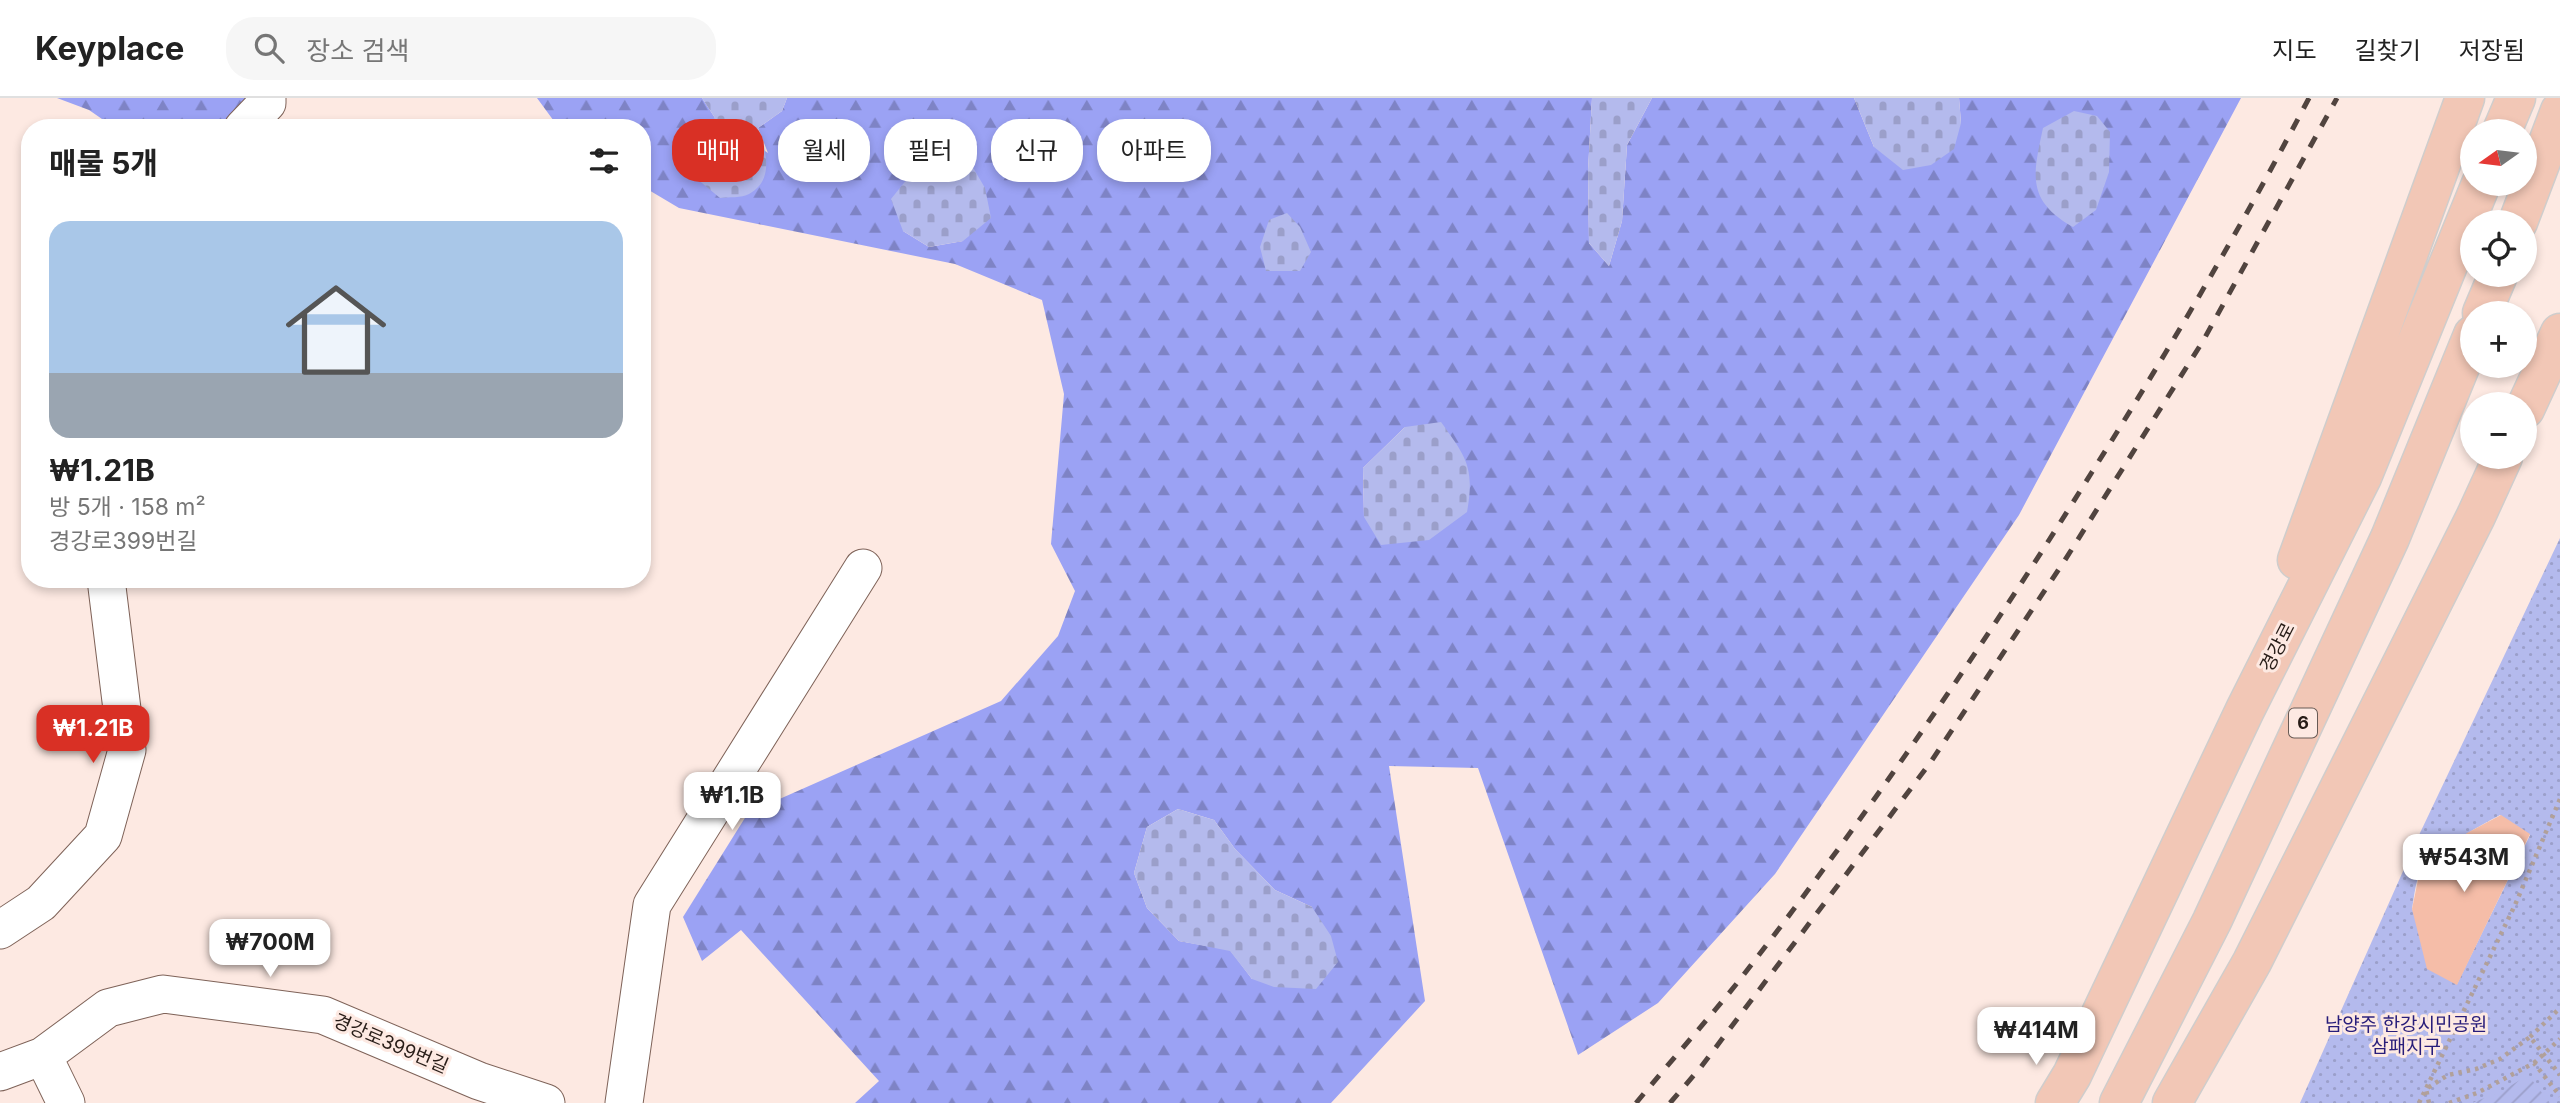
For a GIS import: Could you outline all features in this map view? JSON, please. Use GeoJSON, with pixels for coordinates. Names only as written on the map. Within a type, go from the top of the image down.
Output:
{"type":"FeatureCollection","features":[{"type":"Feature","properties":{"kind":"main road"},"geometry":{"type":"LineString","coordinates":[[2269,663],[2287,589],[2465,98]]}},
{"type":"Feature","properties":{"kind":"main road"},"geometry":{"type":"LineString","coordinates":[[2507,119],[2516,98]]}},
{"type":"Feature","properties":{"kind":"main road"},"geometry":{"type":"LineString","coordinates":[[2523,210],[2560,111]]}},
{"type":"Feature","properties":{"kind":"main road","name":"경강로"},"geometry":{"type":"LineString","coordinates":[[2063,1089],[2362,477],[2476,196]]}},
{"type":"Feature","properties":{"kind":"main road"},"geometry":{"type":"LineString","coordinates":[[2533,392],[2560,333]]}},
{"type":"Feature","properties":{"kind":"main road","name":"6"},"geometry":{"type":"LineString","coordinates":[[2119,1103],[2212,921],[2390,538],[2460,367]]}},
{"type":"Feature","properties":{"kind":"main road"},"geometry":{"type":"LineString","coordinates":[[2172,1103],[2252,962],[2498,469]]}},
{"type":"Feature","properties":{"kind":"street"},"geometry":{"type":"LineString","coordinates":[[252,119],[267,103],[267,98]]}},
{"type":"Feature","properties":{"kind":"street"},"geometry":{"type":"LineString","coordinates":[[624,1103],[652,905],[863,568]]}},
{"type":"Feature","properties":{"kind":"street"},"geometry":{"type":"LineString","coordinates":[[0,930],[41,903],[103,836],[127,750],[107,588]]}},
{"type":"Feature","properties":{"kind":"street","name":"경강로399번길"},"geometry":{"type":"LineString","coordinates":[[0,1072],[43,1056],[108,1008],[163,994],[323,1015],[479,1082],[546,1103]]}},
{"type":"Feature","properties":{"kind":"street"},"geometry":{"type":"LineString","coordinates":[[43,1056],[66,1103]]}},
{"type":"Feature","properties":{"kind":"street"},"geometry":{"type":"LineString","coordinates":[[2038,1103],[2063,1089]]}},
{"type":"Feature","properties":{"kind":"path"},"geometry":{"type":"LineString","coordinates":[[2419,1103],[2515,905],[2560,799]]}},
{"type":"Feature","properties":{"kind":"path"},"geometry":{"type":"LineString","coordinates":[[2426,1089],[2448,1075],[2476,1069],[2501,1059],[2530,1037],[2560,1008]]}},
{"type":"Feature","properties":{"kind":"path"},"geometry":{"type":"LineString","coordinates":[[2530,1037],[2560,1075]]}},
{"type":"Feature","properties":{"kind":"path"},"geometry":{"type":"LineString","coordinates":[[2449,1102],[2477,1093],[2534,1063],[2560,1039]]}},
{"type":"Feature","properties":{"kind":"path"},"geometry":{"type":"LineString","coordinates":[[2534,1063],[2560,1096]]}},
{"type":"Feature","properties":{"kind":"path"},"geometry":{"type":"LineString","coordinates":[[2426,1089],[2429,1103]]}},
{"type":"Feature","properties":{"kind":"green space"},"geometry":{"type":"Polygon","coordinates":[[[57,98],[250,98],[227,119],[102,119],[89,110],[57,98]]]}},
{"type":"Feature","properties":{"kind":"green space"},"geometry":{"type":"Polygon","coordinates":[[[537,98],[702,98],[717,119],[672,119],[672,182],[764,182],[764,150],[768,153],[764,143],[764,124],[782,111],[787,98],[1592,98],[1588,170],[1589,243],[1609,266],[1622,221],[1627,145],[1652,98],[1854,98],[1874,147],[1961,123],[1959,98],[2241,98],[2019,515],[1775,874],[1658,1003],[1578,1055],[1478,768],[1389,766],[1425,1001],[1331,1103],[855,1103],[879,1081],[741,930],[702,961],[683,917],[748,813],[1001,701],[1058,636],[1075,591],[1051,544],[1064,394],[1042,300],[955,264],[679,208],[651,191],[651,119],[552,119],[537,98]],[[903,231],[929,247],[963,241],[903,231]],[[1405,427],[1363,468],[1364,517],[1405,427]],[[1178,809],[1147,827],[1134,873],[1147,908],[1179,941],[1230,950],[1252,979],[1312,907],[1275,890],[1235,849],[1214,820],[1178,809]]]}},
{"type":"Feature","properties":{"kind":"green space"},"geometry":{"type":"Polygon","coordinates":[[[702,98],[787,98],[782,111],[764,124],[764,119],[715,118],[702,98]]]}},
{"type":"Feature","properties":{"kind":"green space"},"geometry":{"type":"Polygon","coordinates":[[[1592,98],[1652,98],[1627,145],[1622,221],[1609,266],[1589,243],[1588,170],[1592,98]]]}},
{"type":"Feature","properties":{"kind":"green space"},"geometry":{"type":"Polygon","coordinates":[[[1854,98],[1959,98],[1961,123],[1954,149],[1931,165],[1903,170],[1874,147],[1854,98]]]}},
{"type":"Feature","properties":{"kind":"green space"},"geometry":{"type":"Polygon","coordinates":[[[2074,111],[2097,116],[2110,132],[2109,172],[2096,210],[2073,227],[2047,207],[2040,196],[2036,173],[2043,128],[2074,111]]]}},
{"type":"Feature","properties":{"kind":"green space"},"geometry":{"type":"Polygon","coordinates":[[[764,146],[766,155],[764,176],[764,146]]]}},
{"type":"Feature","properties":{"kind":"green space"},"geometry":{"type":"Polygon","coordinates":[[[977,174],[985,188],[991,218],[963,241],[929,247],[903,231],[891,199],[905,182],[977,182],[977,174]]]}},
{"type":"Feature","properties":{"kind":"green space"},"geometry":{"type":"Polygon","coordinates":[[[701,182],[761,182],[749,194],[720,198],[701,182]]]}},
{"type":"Feature","properties":{"kind":"green space"},"geometry":{"type":"Polygon","coordinates":[[[1287,213],[1300,227],[1311,252],[1300,271],[1266,271],[1260,247],[1269,220],[1287,213]]]}},
{"type":"Feature","properties":{"kind":"green space"},"geometry":{"type":"Polygon","coordinates":[[[1441,422],[1462,454],[1469,473],[1467,512],[1429,540],[1381,545],[1364,517],[1363,468],[1405,427],[1441,422]]]}},
{"type":"Feature","properties":{"kind":"green space","name":"남양주 한강시민공원 삼패지구"},"geometry":{"type":"Polygon","coordinates":[[[2560,538],[2560,1103],[2300,1103],[2420,833],[2560,538]],[[2500,815],[2444,849],[2419,875],[2412,909],[2457,984],[2530,835],[2500,815]]]}},
{"type":"Feature","properties":{"kind":"green space"},"geometry":{"type":"Polygon","coordinates":[[[1178,809],[1214,820],[1235,849],[1275,890],[1312,907],[1331,936],[1338,962],[1316,989],[1274,987],[1252,979],[1230,951],[1179,941],[1147,908],[1134,873],[1147,827],[1178,809]]]}},
{"type":"Feature","properties":{"kind":"green space"},"geometry":{"type":"Polygon","coordinates":[[[2528,1075],[2550,1103],[2472,1103],[2502,1091],[2528,1075]]]}},
{"type":"Feature","properties":{"kind":"building"},"geometry":{"type":"Polygon","coordinates":[[[2501,815],[2530,834],[2457,985],[2427,969],[2412,909],[2419,875],[2439,853],[2467,833],[2501,815]]]}},
{"type":"Feature","properties":{"kind":"railway"},"geometry":{"type":"LineString","coordinates":[[1636,1103],[1726,997],[1832,858],[1966,667],[2149,380],[2231,240],[2309,98]]}},
{"type":"Feature","properties":{"kind":"railway"},"geometry":{"type":"LineString","coordinates":[[1670,1103],[1701,1067],[1930,763],[2065,560],[2203,341],[2337,98]]}}]}
